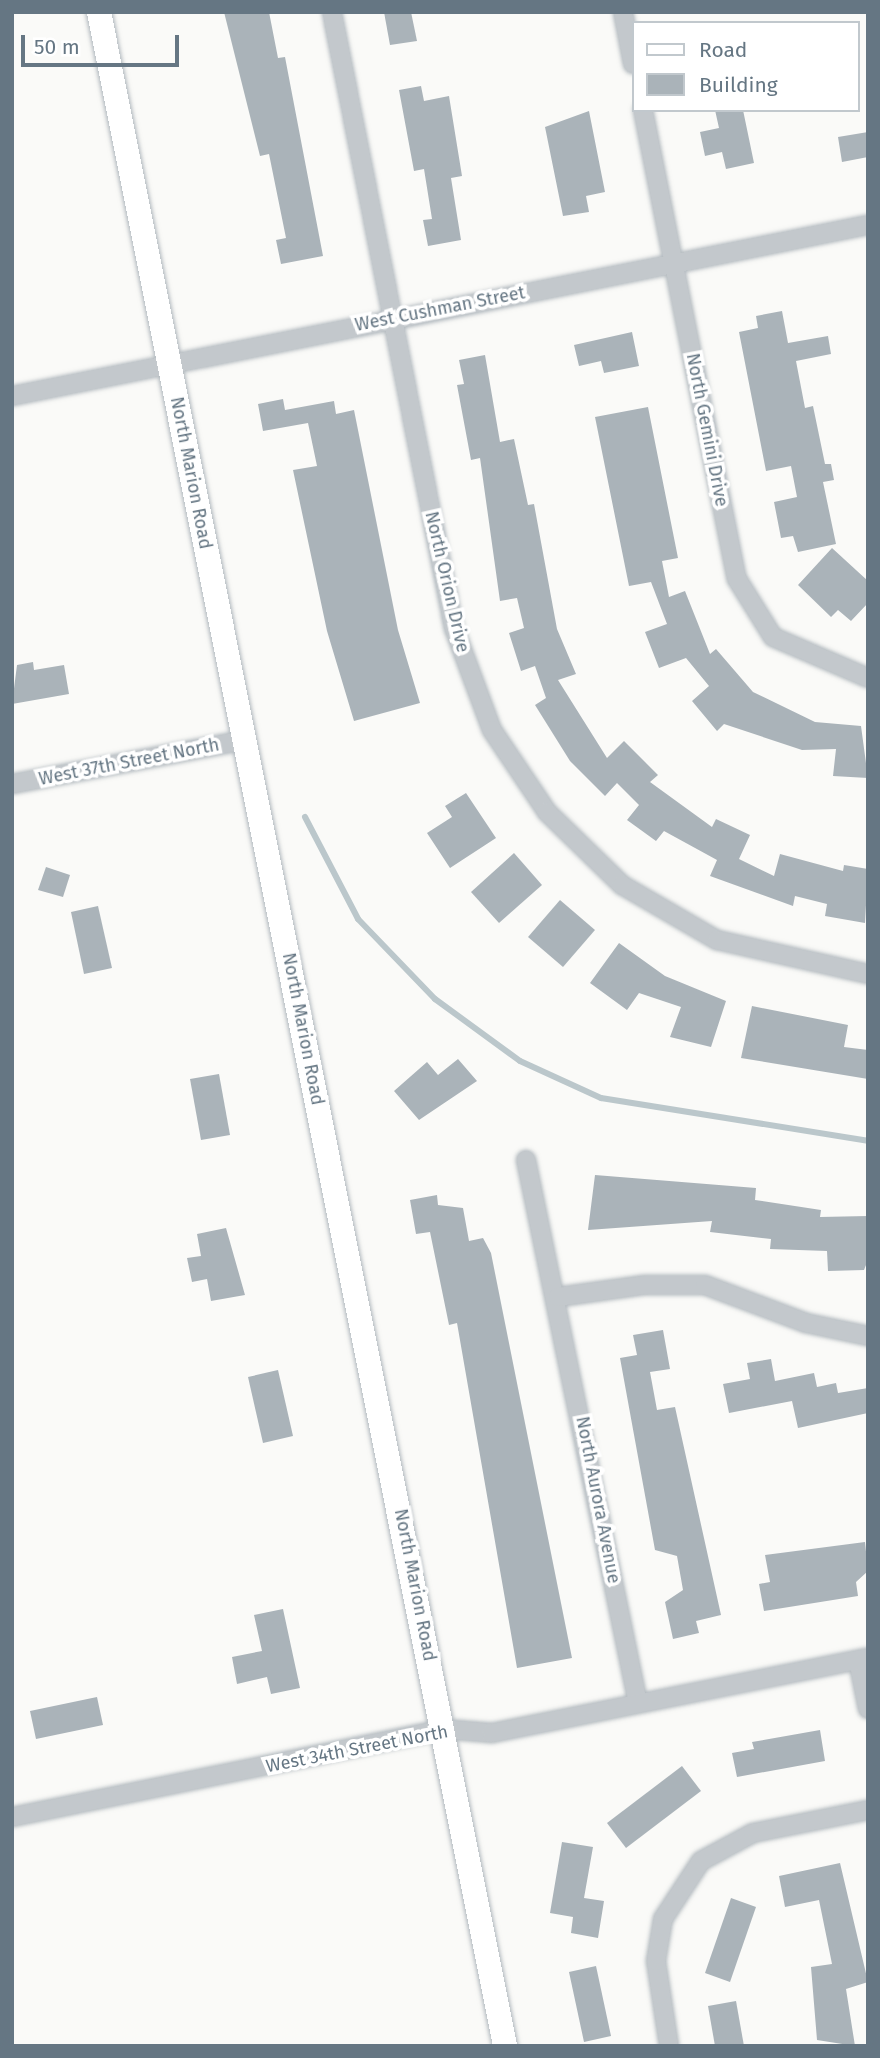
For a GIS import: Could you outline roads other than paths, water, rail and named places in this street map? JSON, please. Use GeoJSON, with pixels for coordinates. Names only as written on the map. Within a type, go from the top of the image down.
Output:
{"type":"FeatureCollection","features":[{"type":"Feature","properties":{"kind":"main road","name":"North Marion Road"},"geometry":{"type":"LineString","coordinates":[[99,12],[444,1729],[505,2046]]}},
{"type":"Feature","properties":{"kind":"street","name":"North Orion Drive"},"geometry":{"type":"LineString","coordinates":[[332,12],[390,318],[454,628],[492,730],[547,812],[622,885],[717,940],[868,974]]}},
{"type":"Feature","properties":{"kind":"street"},"geometry":{"type":"LineString","coordinates":[[623,12],[632,59]]}},
{"type":"Feature","properties":{"kind":"street","name":"North Gemini Drive"},"geometry":{"type":"LineString","coordinates":[[643,112],[737,579],[772,637],[868,678]]}},
{"type":"Feature","properties":{"kind":"street","name":"West Cushman Street"},"geometry":{"type":"LineString","coordinates":[[12,396],[390,318],[868,225]]}},
{"type":"Feature","properties":{"kind":"street","name":"West 37th Street North"},"geometry":{"type":"LineString","coordinates":[[12,784],[245,740]]}},
{"type":"Feature","properties":{"kind":"street","name":"North Aurora Avenue"},"geometry":{"type":"LineString","coordinates":[[526,1160],[558,1297],[638,1703]]}},
{"type":"Feature","properties":{"kind":"street"},"geometry":{"type":"LineString","coordinates":[[558,1297],[705,1285],[806,1323],[868,1336]]}},
{"type":"Feature","properties":{"kind":"street"},"geometry":{"type":"LineString","coordinates":[[863,1659],[868,1709]]}},
{"type":"Feature","properties":{"kind":"street","name":"West 34th Street North"},"geometry":{"type":"LineString","coordinates":[[12,1817],[444,1729],[492,1733],[863,1659]]}},
{"type":"Feature","properties":{"kind":"street"},"geometry":{"type":"LineString","coordinates":[[669,2046],[656,1961],[663,1919],[694,1871],[753,1833],[868,1810]]}},
{"type":"Feature","properties":{"kind":"waterway"},"geometry":{"type":"LineString","coordinates":[[305,817],[358,919],[435,999],[520,1061],[601,1098],[868,1141]]}}]}
